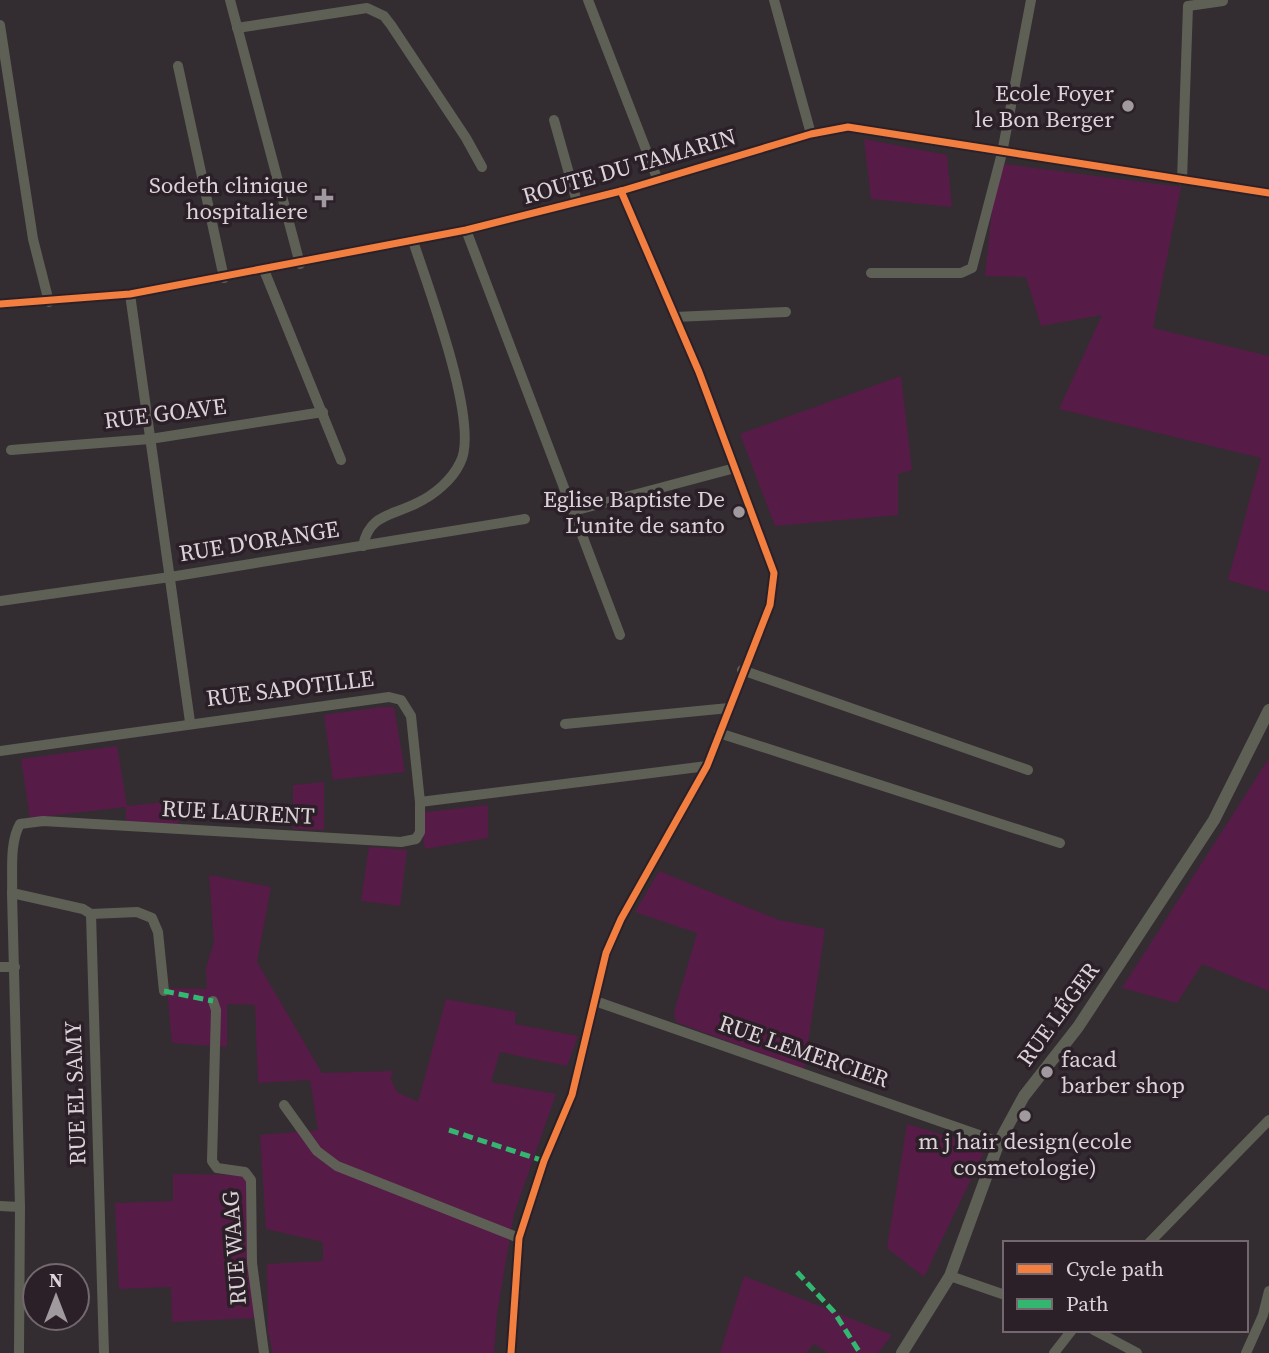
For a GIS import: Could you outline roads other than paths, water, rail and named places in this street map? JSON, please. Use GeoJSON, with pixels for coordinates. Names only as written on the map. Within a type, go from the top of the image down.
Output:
{"type":"FeatureCollection","features":[{"type":"Feature","properties":{"kind":"street"},"geometry":{"type":"LineString","coordinates":[[230,0],[300,264]]}},
{"type":"Feature","properties":{"kind":"street"},"geometry":{"type":"LineString","coordinates":[[588,0],[657,178]]}},
{"type":"Feature","properties":{"kind":"street"},"geometry":{"type":"LineString","coordinates":[[775,0],[811,134]]}},
{"type":"Feature","properties":{"kind":"street"},"geometry":{"type":"LineString","coordinates":[[871,273],[961,273],[972,268],[1002,153],[1031,0]]}},
{"type":"Feature","properties":{"kind":"street"},"geometry":{"type":"LineString","coordinates":[[1182,180],[1188,6],[1223,1]]}},
{"type":"Feature","properties":{"kind":"street"},"geometry":{"type":"LineString","coordinates":[[237,27],[367,8],[379,12],[391,25],[466,138],[482,167]]}},
{"type":"Feature","properties":{"kind":"street"},"geometry":{"type":"LineString","coordinates":[[0,25],[33,239],[49,302]]}},
{"type":"Feature","properties":{"kind":"street"},"geometry":{"type":"LineString","coordinates":[[178,66],[224,278]]}},
{"type":"Feature","properties":{"kind":"street"},"geometry":{"type":"LineString","coordinates":[[554,120],[577,202]]}},
{"type":"Feature","properties":{"kind":"street","name":"ROUTE DU TAMARIN"},"geometry":{"type":"LineString","coordinates":[[0,304],[130,294],[300,264],[466,230],[621,191],[657,178],[811,134],[848,127],[920,136],[1002,153],[1269,193]]}},
{"type":"Feature","properties":{"kind":"street"},"geometry":{"type":"LineString","coordinates":[[510,1353],[519,1238],[544,1161],[572,1095],[606,953],[621,919],[707,766],[742,670],[770,605],[774,573],[676,317],[621,191]]}},
{"type":"Feature","properties":{"kind":"street"},"geometry":{"type":"LineString","coordinates":[[466,230],[620,635]]}},
{"type":"Feature","properties":{"kind":"street"},"geometry":{"type":"LineString","coordinates":[[363,546],[366,530],[374,521],[419,502],[440,488],[461,463],[465,445],[465,424],[443,331],[413,241]]}},
{"type":"Feature","properties":{"kind":"street"},"geometry":{"type":"LineString","coordinates":[[264,270],[341,460]]}},
{"type":"Feature","properties":{"kind":"street"},"geometry":{"type":"LineString","coordinates":[[130,294],[190,722]]}},
{"type":"Feature","properties":{"kind":"street"},"geometry":{"type":"LineString","coordinates":[[676,317],[786,312]]}},
{"type":"Feature","properties":{"kind":"street","name":"RUE GOAVE"},"geometry":{"type":"LineString","coordinates":[[11,450],[150,439],[323,412]]}},
{"type":"Feature","properties":{"kind":"street"},"geometry":{"type":"LineString","coordinates":[[573,511],[735,468]]}},
{"type":"Feature","properties":{"kind":"street","name":"RUE D'ORANGE"},"geometry":{"type":"LineString","coordinates":[[0,601],[170,577],[525,519]]}},
{"type":"Feature","properties":{"kind":"street"},"geometry":{"type":"LineString","coordinates":[[742,670],[1028,771]]}},
{"type":"Feature","properties":{"kind":"street","name":"RUE SAPOTILLE"},"geometry":{"type":"LineString","coordinates":[[0,751],[377,697],[401,700],[411,716],[420,802]]}},
{"type":"Feature","properties":{"kind":"street"},"geometry":{"type":"LineString","coordinates":[[565,724],[729,708]]}},
{"type":"Feature","properties":{"kind":"street","name":"RUE LÉGER"},"geometry":{"type":"LineString","coordinates":[[902,1353],[950,1276],[999,1142],[1024,1096],[1078,1027],[1214,820],[1269,710]]}},
{"type":"Feature","properties":{"kind":"street"},"geometry":{"type":"LineString","coordinates":[[719,733],[1060,843]]}},
{"type":"Feature","properties":{"kind":"street"},"geometry":{"type":"LineString","coordinates":[[420,802],[707,766]]}},
{"type":"Feature","properties":{"kind":"street","name":"RUE LAURENT"},"geometry":{"type":"LineString","coordinates":[[12,893],[15,833],[20,824],[43,821],[401,842],[416,839],[419,832],[420,802]]}},
{"type":"Feature","properties":{"kind":"street"},"geometry":{"type":"LineString","coordinates":[[19,1353],[20,1207],[12,893],[83,909],[91,914],[137,912],[152,918],[158,932],[164,991]]}},
{"type":"Feature","properties":{"kind":"street","name":"RUE EL SAMY"},"geometry":{"type":"LineString","coordinates":[[91,914],[104,1353]]}},
{"type":"Feature","properties":{"kind":"street"},"geometry":{"type":"LineString","coordinates":[[0,967],[15,967]]}},
{"type":"Feature","properties":{"kind":"street","name":"RUE LEMERCIER"},"geometry":{"type":"LineString","coordinates":[[595,1000],[999,1142]]}},
{"type":"Feature","properties":{"kind":"street","name":"RUE WAAG"},"geometry":{"type":"LineString","coordinates":[[213,1001],[216,1010],[212,1161],[217,1168],[245,1172],[251,1180],[252,1263],[264,1353]]}},
{"type":"Feature","properties":{"kind":"street"},"geometry":{"type":"LineString","coordinates":[[284,1104],[317,1151],[337,1166],[519,1238]]}},
{"type":"Feature","properties":{"kind":"street"},"geometry":{"type":"LineString","coordinates":[[1151,1241],[1269,1120]]}},
{"type":"Feature","properties":{"kind":"street"},"geometry":{"type":"LineString","coordinates":[[0,1206],[20,1207]]}},
{"type":"Feature","properties":{"kind":"street"},"geometry":{"type":"LineString","coordinates":[[950,1276],[1003,1294]]}},
{"type":"Feature","properties":{"kind":"street"},"geometry":{"type":"LineString","coordinates":[[1246,1353],[1266,1317],[1269,1291]]}},
{"type":"Feature","properties":{"kind":"street"},"geometry":{"type":"LineString","coordinates":[[1054,1353],[1070,1332]]}},
{"type":"Feature","properties":{"kind":"street"},"geometry":{"type":"LineString","coordinates":[[1098,1332],[1137,1353]]}},
{"type":"Feature","properties":{"kind":"place","name":"Ecole Foyer le Bon Berger"},"geometry":{"type":"Point","coordinates":[1128,106]}},
{"type":"Feature","properties":{"kind":"place","name":"Sodeth clinique hospitaliere"},"geometry":{"type":"Point","coordinates":[324,198]}},
{"type":"Feature","properties":{"kind":"place","name":"Eglise Baptiste De L'unite de santo"},"geometry":{"type":"Point","coordinates":[739,512]}},
{"type":"Feature","properties":{"kind":"place","name":"facad barber shop"},"geometry":{"type":"Point","coordinates":[1047,1072]}},
{"type":"Feature","properties":{"kind":"place","name":"m j hair design(ecole cosmetologie)"},"geometry":{"type":"Point","coordinates":[1025,1116]}}]}
